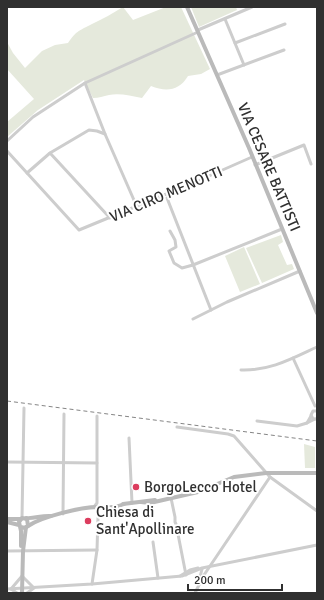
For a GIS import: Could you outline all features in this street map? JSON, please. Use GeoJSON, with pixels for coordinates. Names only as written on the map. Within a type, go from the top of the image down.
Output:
{"type":"FeatureCollection","features":[{"type":"Feature","properties":{"kind":"main road","name":"VIA CESARE BATTISTI"},"geometry":{"type":"LineString","coordinates":[[187,7],[317,313]]}},
{"type":"Feature","properties":{"kind":"main road"},"geometry":{"type":"LineString","coordinates":[[63,514],[66,512],[93,508],[115,508],[124,504],[141,502],[150,503],[198,492],[234,477],[266,473],[317,473]]}},
{"type":"Feature","properties":{"kind":"main road"},"geometry":{"type":"LineString","coordinates":[[7,522],[20,526],[27,526],[36,520],[63,514],[98,510],[100,508]]}},
{"type":"Feature","properties":{"kind":"main road"},"geometry":{"type":"LineString","coordinates":[[7,519],[31,519],[41,516],[53,516]]}},
{"type":"Feature","properties":{"kind":"main road"},"geometry":{"type":"LineString","coordinates":[[23,518],[20,526],[21,547],[23,550]]}},
{"type":"Feature","properties":{"kind":"main road"},"geometry":{"type":"LineString","coordinates":[[22,590],[23,550],[28,521],[23,518]]}},
{"type":"Feature","properties":{"kind":"street"},"geometry":{"type":"LineString","coordinates":[[7,141],[33,117],[85,83],[252,7]]}},
{"type":"Feature","properties":{"kind":"street"},"geometry":{"type":"LineString","coordinates":[[225,19],[244,65]]}},
{"type":"Feature","properties":{"kind":"street"},"geometry":{"type":"LineString","coordinates":[[235,43],[285,24]]}},
{"type":"Feature","properties":{"kind":"street"},"geometry":{"type":"LineString","coordinates":[[217,75],[284,50]]}},
{"type":"Feature","properties":{"kind":"street"},"geometry":{"type":"LineString","coordinates":[[85,83],[136,207]]}},
{"type":"Feature","properties":{"kind":"street"},"geometry":{"type":"LineString","coordinates":[[7,151],[27,173],[50,153],[89,130],[105,134]]}},
{"type":"Feature","properties":{"kind":"street"},"geometry":{"type":"LineString","coordinates":[[255,165],[304,145],[312,164]]}},
{"type":"Feature","properties":{"kind":"street"},"geometry":{"type":"LineString","coordinates":[[50,153],[110,218]]}},
{"type":"Feature","properties":{"kind":"street","name":"VIA CIRO MENOTTI"},"geometry":{"type":"LineString","coordinates":[[27,173],[79,230],[193,184],[252,157]]}},
{"type":"Feature","properties":{"kind":"street"},"geometry":{"type":"LineString","coordinates":[[167,198],[211,310]]}},
{"type":"Feature","properties":{"kind":"street"},"geometry":{"type":"LineString","coordinates":[[170,232],[175,240],[176,247],[169,251],[174,262],[182,268],[193,265],[282,229]]}},
{"type":"Feature","properties":{"kind":"street"},"geometry":{"type":"LineString","coordinates":[[193,319],[300,271]]}},
{"type":"Feature","properties":{"kind":"street"},"geometry":{"type":"LineString","coordinates":[[241,370],[261,369],[276,365],[317,347]]}},
{"type":"Feature","properties":{"kind":"street"},"geometry":{"type":"LineString","coordinates":[[293,358],[316,410],[312,413],[307,423]]}},
{"type":"Feature","properties":{"kind":"street"},"geometry":{"type":"LineString","coordinates":[[23,518],[24,408]]}},
{"type":"Feature","properties":{"kind":"street"},"geometry":{"type":"LineString","coordinates":[[63,514],[64,414]]}},
{"type":"Feature","properties":{"kind":"street"},"geometry":{"type":"LineString","coordinates":[[93,508],[97,503],[97,416]]}},
{"type":"Feature","properties":{"kind":"street"},"geometry":{"type":"LineString","coordinates":[[311,416],[316,419]]}},
{"type":"Feature","properties":{"kind":"street"},"geometry":{"type":"LineString","coordinates":[[256,420],[298,426],[316,419]]}},
{"type":"Feature","properties":{"kind":"street"},"geometry":{"type":"LineString","coordinates":[[177,427],[234,436],[270,477],[317,511]]}},
{"type":"Feature","properties":{"kind":"street"},"geometry":{"type":"LineString","coordinates":[[129,438],[132,503]]}},
{"type":"Feature","properties":{"kind":"street"},"geometry":{"type":"LineString","coordinates":[[7,462],[97,463]]}},
{"type":"Feature","properties":{"kind":"street"},"geometry":{"type":"LineString","coordinates":[[199,582],[270,477]]}},
{"type":"Feature","properties":{"kind":"street"},"geometry":{"type":"LineString","coordinates":[[171,498],[185,574]]}},
{"type":"Feature","properties":{"kind":"street"},"geometry":{"type":"LineString","coordinates":[[92,584],[97,550],[98,518]]}},
{"type":"Feature","properties":{"kind":"street"},"geometry":{"type":"LineString","coordinates":[[153,542],[158,578]]}},
{"type":"Feature","properties":{"kind":"street"},"geometry":{"type":"LineString","coordinates":[[185,574],[195,568],[210,567],[317,545]]}},
{"type":"Feature","properties":{"kind":"street"},"geometry":{"type":"LineString","coordinates":[[7,551],[97,550]]}},
{"type":"Feature","properties":{"kind":"street"},"geometry":{"type":"LineString","coordinates":[[9,589],[22,590],[180,576],[202,568]]}},
{"type":"Feature","properties":{"kind":"street"},"geometry":{"type":"LineString","coordinates":[[195,593],[202,568]]}},
{"type":"Feature","properties":{"kind":"street"},"geometry":{"type":"LineString","coordinates":[[194,572],[199,573],[200,575]]}},
{"type":"Feature","properties":{"kind":"street"},"geometry":{"type":"LineString","coordinates":[[9,589],[22,576],[34,588]]}},
{"type":"Feature","properties":{"kind":"street"},"geometry":{"type":"LineString","coordinates":[[27,593],[34,588]]}},
{"type":"Feature","properties":{"kind":"street"},"geometry":{"type":"LineString","coordinates":[[9,589],[17,593]]}},
{"type":"Feature","properties":{"kind":"shaded area"},"geometry":{"type":"Polygon","coordinates":[[[123,7],[133,20],[166,7],[181,7],[210,69],[201,74],[188,76],[181,85],[172,89],[162,89],[151,86],[142,98],[117,94],[93,98],[84,80],[38,110],[7,137],[7,122],[34,99],[7,69],[7,42],[13,53],[25,68],[42,51],[55,45],[68,43],[78,31],[123,7]]]}},
{"type":"Feature","properties":{"kind":"shaded area"},"geometry":{"type":"Polygon","coordinates":[[[191,7],[236,7],[237,10],[199,27],[191,7]]]}},
{"type":"Feature","properties":{"kind":"shaded area"},"geometry":{"type":"Polygon","coordinates":[[[281,235],[283,242],[278,245],[287,265],[292,264],[294,269],[262,283],[246,248],[281,235]]]}},
{"type":"Feature","properties":{"kind":"shaded area"},"geometry":{"type":"Polygon","coordinates":[[[244,247],[260,284],[240,292],[225,256],[244,247]]]}},
{"type":"Feature","properties":{"kind":"shaded area"},"geometry":{"type":"Polygon","coordinates":[[[304,444],[315,447],[315,468],[305,468],[304,444]]]}},
{"type":"Feature","properties":{"kind":"railway"},"geometry":{"type":"LineString","coordinates":[[7,401],[317,441]]}},
{"type":"Feature","properties":{"kind":"place","name":"BorgoLecco Hotel"},"geometry":{"type":"Point","coordinates":[136,487]}},
{"type":"Feature","properties":{"kind":"place","name":"Chiesa di Sant'Apollinare"},"geometry":{"type":"Point","coordinates":[88,521]}}]}
